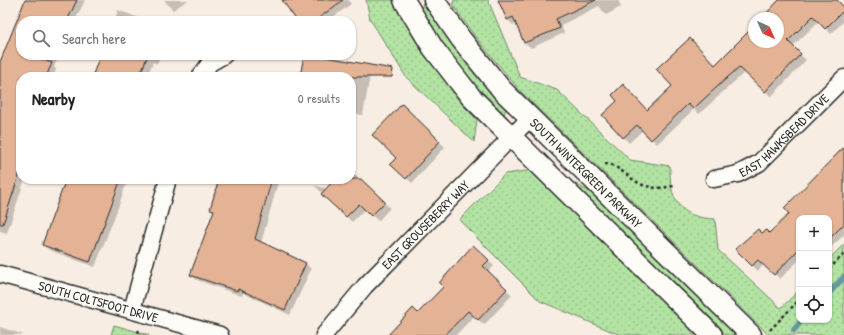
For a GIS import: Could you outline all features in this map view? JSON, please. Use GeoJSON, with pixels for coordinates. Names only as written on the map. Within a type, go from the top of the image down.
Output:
{"type":"FeatureCollection","features":[{"type":"Feature","properties":{"kind":"street","name":"SOUTH WINTERGREEN PARKWAY"},"geometry":{"type":"LineString","coordinates":[[404,0],[447,68],[483,109],[712,335]]}},
{"type":"Feature","properties":{"kind":"street","name":"SOUTH WINTERGREEN PARKWAY"},"geometry":{"type":"LineString","coordinates":[[434,0],[480,64],[530,118],[751,335]]}},
{"type":"Feature","properties":{"kind":"street"},"geometry":{"type":"LineString","coordinates":[[204,72],[210,63],[215,60]]}},
{"type":"Feature","properties":{"kind":"street","name":"EAST HAWKSBEAD DRIVE"},"geometry":{"type":"LineString","coordinates":[[714,179],[738,174],[759,163],[844,78]]}},
{"type":"Feature","properties":{"kind":"street","name":"EAST GROUSEBERRY WAY"},"geometry":{"type":"LineString","coordinates":[[324,335],[365,286],[530,118]]}},
{"type":"Feature","properties":{"kind":"street"},"geometry":{"type":"LineString","coordinates":[[132,310],[167,184]]}},
{"type":"Feature","properties":{"kind":"street","name":"SOUTH COLTSFOOT DRIVE"},"geometry":{"type":"LineString","coordinates":[[0,274],[220,335]]}},
{"type":"Feature","properties":{"kind":"path"},"geometry":{"type":"LineString","coordinates":[[603,165],[610,164],[643,185],[659,188],[674,186]]}},
{"type":"Feature","properties":{"kind":"path"},"geometry":{"type":"LineString","coordinates":[[832,266],[844,254]]}},
{"type":"Feature","properties":{"kind":"path"},"geometry":{"type":"LineString","coordinates":[[765,335],[796,303]]}},
{"type":"Feature","properties":{"kind":"green space"},"geometry":{"type":"Polygon","coordinates":[[[366,0],[395,0],[451,83],[453,94],[477,120],[474,142],[406,77],[370,19],[366,0]]]}},
{"type":"Feature","properties":{"kind":"green space"},"geometry":{"type":"Polygon","coordinates":[[[454,0],[488,0],[520,77],[557,90],[630,160],[670,166],[670,178],[674,197],[679,204],[693,215],[715,219],[718,250],[781,308],[796,293],[796,323],[832,323],[832,256],[844,244],[844,335],[769,335],[520,91],[473,34],[453,5],[454,0]]]}},
{"type":"Feature","properties":{"kind":"green space"},"geometry":{"type":"Polygon","coordinates":[[[426,1],[506,108],[503,118],[444,52],[421,9],[423,3],[426,1]]]}},
{"type":"Feature","properties":{"kind":"green space"},"geometry":{"type":"Polygon","coordinates":[[[533,170],[701,335],[620,335],[540,301],[459,220],[505,174],[533,170]]]}},
{"type":"Feature","properties":{"kind":"green space"},"geometry":{"type":"Polygon","coordinates":[[[567,179],[595,195],[742,335],[722,335],[591,207],[567,179]]]}},
{"type":"Feature","properties":{"kind":"green space"},"geometry":{"type":"Polygon","coordinates":[[[114,325],[149,335],[111,335],[114,325]]]}},
{"type":"Feature","properties":{"kind":"building"},"geometry":{"type":"Polygon","coordinates":[[[25,0],[77,0],[69,16],[19,16],[25,0]]]}},
{"type":"Feature","properties":{"kind":"building"},"geometry":{"type":"Polygon","coordinates":[[[282,0],[343,0],[322,16],[293,16],[282,0]]]}},
{"type":"Feature","properties":{"kind":"building"},"geometry":{"type":"Polygon","coordinates":[[[498,0],[596,0],[556,19],[560,28],[524,43],[513,17],[507,20],[498,0]]]}},
{"type":"Feature","properties":{"kind":"building"},"geometry":{"type":"Polygon","coordinates":[[[779,0],[837,0],[844,7],[844,10],[825,29],[813,16],[788,41],[801,54],[765,92],[739,67],[693,109],[688,104],[651,140],[637,125],[623,138],[602,115],[617,101],[612,95],[623,84],[647,110],[672,86],[656,69],[690,38],[715,65],[748,32],[748,48],[784,48],[784,12],[768,12],[779,0]]]}},
{"type":"Feature","properties":{"kind":"building"},"geometry":{"type":"Polygon","coordinates":[[[16,22],[16,60],[44,60],[52,63],[48,72],[16,72],[16,184],[3,224],[0,224],[0,62],[16,22]]]}},
{"type":"Feature","properties":{"kind":"building"},"geometry":{"type":"Polygon","coordinates":[[[98,60],[146,60],[141,72],[94,72],[98,60]]]}},
{"type":"Feature","properties":{"kind":"building"},"geometry":{"type":"Polygon","coordinates":[[[303,60],[343,60],[393,69],[392,77],[356,77],[356,72],[301,72],[303,60]]]}},
{"type":"Feature","properties":{"kind":"building"},"geometry":{"type":"Polygon","coordinates":[[[402,104],[440,141],[406,179],[390,164],[396,158],[372,135],[402,104]]]}},
{"type":"Feature","properties":{"kind":"building"},"geometry":{"type":"Polygon","coordinates":[[[844,147],[844,224],[832,236],[832,215],[796,215],[796,252],[774,275],[758,260],[752,266],[735,249],[758,229],[762,233],[766,230],[769,233],[789,214],[784,208],[844,147]]]}},
{"type":"Feature","properties":{"kind":"building"},"geometry":{"type":"Polygon","coordinates":[[[356,179],[361,179],[385,202],[371,216],[359,204],[346,217],[321,194],[330,184],[356,184],[356,179]]]}},
{"type":"Feature","properties":{"kind":"building"},"geometry":{"type":"Polygon","coordinates":[[[64,184],[119,184],[90,262],[42,245],[64,184]]]}},
{"type":"Feature","properties":{"kind":"building"},"geometry":{"type":"Polygon","coordinates":[[[218,184],[271,184],[255,239],[306,263],[285,310],[238,289],[237,291],[190,275],[214,210],[210,209],[218,184]]]}},
{"type":"Feature","properties":{"kind":"building"},"geometry":{"type":"Polygon","coordinates":[[[473,245],[489,260],[483,266],[507,289],[478,320],[468,311],[445,335],[388,335],[413,308],[418,313],[443,287],[439,283],[473,245]]]}},
{"type":"Feature","properties":{"kind":"waterway"},"geometry":{"type":"LineString","coordinates":[[832,290],[844,277]]}},
{"type":"Feature","properties":{"kind":"waterway"},"geometry":{"type":"LineString","coordinates":[[794,330],[800,323]]}}]}
